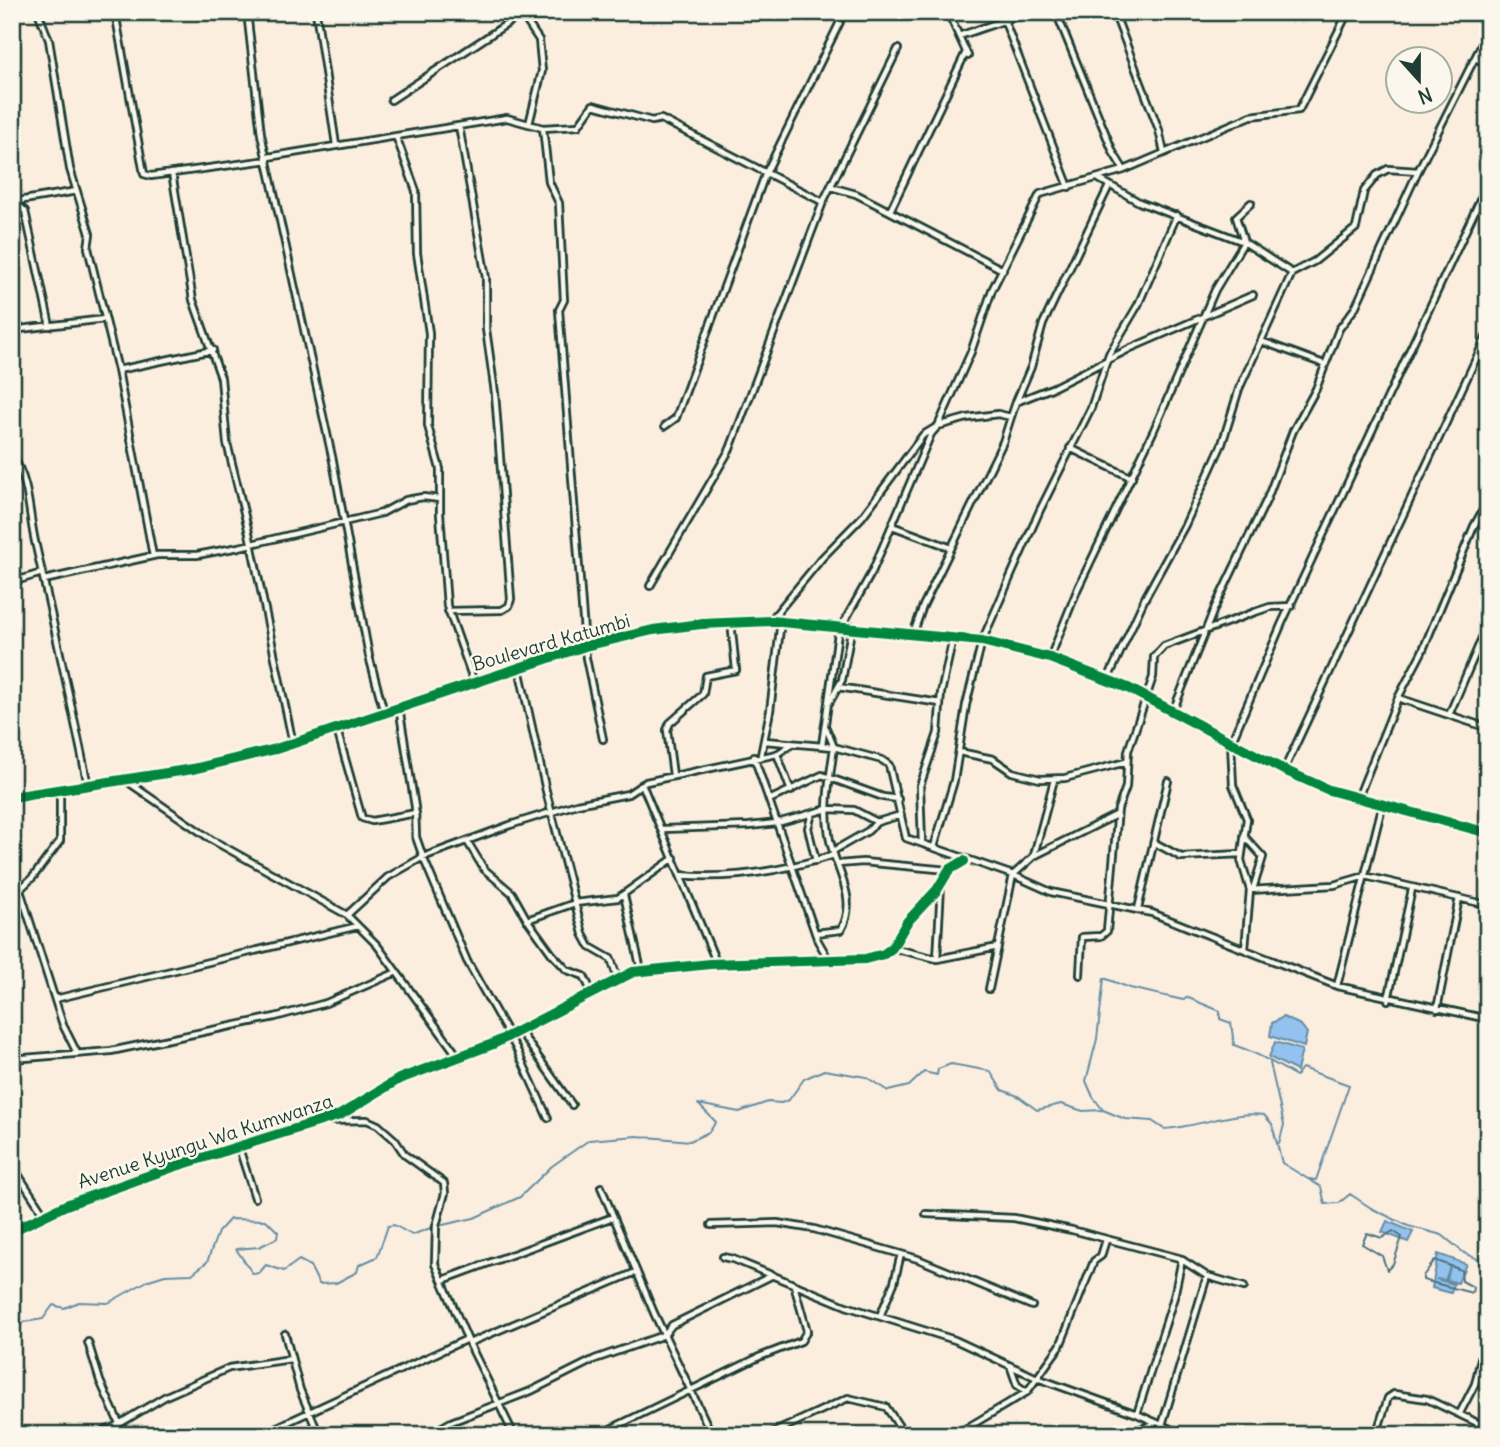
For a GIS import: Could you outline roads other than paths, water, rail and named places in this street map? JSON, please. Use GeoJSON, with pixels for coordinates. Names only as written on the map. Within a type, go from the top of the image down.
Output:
{"type":"FeatureCollection","features":[{"type":"Feature","properties":{"kind":"street"},"geometry":{"type":"LineString","coordinates":[[38,12],[49,40],[70,169],[90,234],[88,248],[118,370],[153,555]]}},
{"type":"Feature","properties":{"kind":"street"},"geometry":{"type":"LineString","coordinates":[[115,12],[141,167],[144,174],[151,176],[507,118],[543,128],[578,126],[593,105],[652,121],[662,118],[823,202]]}},
{"type":"Feature","properties":{"kind":"street"},"geometry":{"type":"LineString","coordinates":[[247,12],[261,134],[344,521],[369,656],[384,712]]}},
{"type":"Feature","properties":{"kind":"street"},"geometry":{"type":"LineString","coordinates":[[316,12],[336,145]]}},
{"type":"Feature","properties":{"kind":"street"},"geometry":{"type":"LineString","coordinates":[[890,211],[967,54],[948,12]]}},
{"type":"Feature","properties":{"kind":"street"},"geometry":{"type":"LineString","coordinates":[[1001,12],[1069,187]]}},
{"type":"Feature","properties":{"kind":"street"},"geometry":{"type":"LineString","coordinates":[[959,36],[1029,12]]}},
{"type":"Feature","properties":{"kind":"street"},"geometry":{"type":"LineString","coordinates":[[1056,12],[1113,152],[1124,170]]}},
{"type":"Feature","properties":{"kind":"street"},"geometry":{"type":"LineString","coordinates":[[1114,12],[1159,130],[1164,153]]}},
{"type":"Feature","properties":{"kind":"street"},"geometry":{"type":"LineString","coordinates":[[822,745],[835,648],[842,626],[892,526],[931,434],[938,426],[1003,270],[1040,194],[1124,170],[1251,116],[1300,110],[1348,12]]}},
{"type":"Feature","properties":{"kind":"street"},"geometry":{"type":"LineString","coordinates":[[391,100],[522,13],[539,40],[542,71],[529,124]]}},
{"type":"Feature","properties":{"kind":"street"},"geometry":{"type":"LineString","coordinates":[[665,426],[676,418],[766,173],[840,22]]}},
{"type":"Feature","properties":{"kind":"street"},"geometry":{"type":"LineString","coordinates":[[1173,711],[1205,631],[1267,499],[1293,432],[1316,389],[1324,363],[1342,324],[1356,308],[1418,172],[1477,59],[1488,32]]}},
{"type":"Feature","properties":{"kind":"street"},"geometry":{"type":"LineString","coordinates":[[650,586],[730,449],[823,202],[898,49]]}},
{"type":"Feature","properties":{"kind":"street"},"geometry":{"type":"LineString","coordinates":[[1477,59],[1488,64]]}},
{"type":"Feature","properties":{"kind":"street"},"geometry":{"type":"LineString","coordinates":[[448,611],[502,610],[509,606],[511,599],[495,393],[486,329],[486,278],[460,125]]}},
{"type":"Feature","properties":{"kind":"street"},"geometry":{"type":"LineString","coordinates":[[543,128],[549,182],[559,203],[564,300],[559,310],[585,646],[603,740]]}},
{"type":"Feature","properties":{"kind":"street"},"geometry":{"type":"LineString","coordinates":[[396,136],[416,191],[417,253],[429,333],[428,426],[440,469],[448,611],[474,682]]}},
{"type":"Feature","properties":{"kind":"street"},"geometry":{"type":"LineString","coordinates":[[1107,681],[1222,444],[1239,389],[1292,272],[1315,261],[1356,228],[1364,191],[1377,175],[1388,169],[1418,172]]}},
{"type":"Feature","properties":{"kind":"street"},"geometry":{"type":"LineString","coordinates":[[172,173],[193,300],[221,378],[227,443],[293,744]]}},
{"type":"Feature","properties":{"kind":"street"},"geometry":{"type":"LineString","coordinates":[[1098,178],[1139,202],[1244,243],[1292,272]]}},
{"type":"Feature","properties":{"kind":"street"},"geometry":{"type":"LineString","coordinates":[[1251,889],[1242,854],[1247,820],[1233,785],[1231,743],[1488,183]]}},
{"type":"Feature","properties":{"kind":"street"},"geometry":{"type":"LineString","coordinates":[[914,634],[949,547],[993,462],[1031,367],[1043,324],[1109,186]]}},
{"type":"Feature","properties":{"kind":"street"},"geometry":{"type":"LineString","coordinates":[[831,187],[856,194],[1003,270]]}},
{"type":"Feature","properties":{"kind":"street"},"geometry":{"type":"LineString","coordinates":[[13,201],[77,191]]}},
{"type":"Feature","properties":{"kind":"street"},"geometry":{"type":"LineString","coordinates":[[13,201],[25,211],[50,326]]}},
{"type":"Feature","properties":{"kind":"street"},"geometry":{"type":"LineString","coordinates":[[1050,658],[1078,588],[1132,478],[1215,290],[1244,243],[1236,217],[1251,203]]}},
{"type":"Feature","properties":{"kind":"street"},"geometry":{"type":"LineString","coordinates":[[934,847],[954,781],[966,705],[982,641],[1096,396],[1107,360],[1138,305],[1177,215]]}},
{"type":"Feature","properties":{"kind":"street"},"geometry":{"type":"LineString","coordinates":[[1016,402],[1253,295]]}},
{"type":"Feature","properties":{"kind":"street"},"geometry":{"type":"LineString","coordinates":[[12,330],[104,319]]}},
{"type":"Feature","properties":{"kind":"street"},"geometry":{"type":"LineString","coordinates":[[1284,770],[1488,334]]}},
{"type":"Feature","properties":{"kind":"street"},"geometry":{"type":"LineString","coordinates":[[1261,341],[1324,363]]}},
{"type":"Feature","properties":{"kind":"street"},"geometry":{"type":"LineString","coordinates":[[118,370],[213,350]]}},
{"type":"Feature","properties":{"kind":"street"},"geometry":{"type":"LineString","coordinates":[[771,621],[822,558],[862,517],[923,435],[938,426],[998,414],[1012,416]]}},
{"type":"Feature","properties":{"kind":"street"},"geometry":{"type":"LineString","coordinates":[[1070,447],[1132,478]]}},
{"type":"Feature","properties":{"kind":"street"},"geometry":{"type":"LineString","coordinates":[[12,455],[24,475],[28,492],[42,573],[88,786]]}},
{"type":"Feature","properties":{"kind":"street"},"geometry":{"type":"LineString","coordinates":[[44,580],[153,555],[197,555],[382,513],[406,500],[427,497],[440,499]]}},
{"type":"Feature","properties":{"kind":"street"},"geometry":{"type":"LineString","coordinates":[[1357,800],[1398,698],[1422,652],[1474,526],[1488,501]]}},
{"type":"Feature","properties":{"kind":"street"},"geometry":{"type":"LineString","coordinates":[[892,526],[949,547]]}},
{"type":"Feature","properties":{"kind":"street"},"geometry":{"type":"LineString","coordinates":[[12,582],[42,573]]}},
{"type":"Feature","properties":{"kind":"street"},"geometry":{"type":"LineString","coordinates":[[1080,975],[1081,938],[1106,934],[1117,815],[1126,787],[1126,762],[1153,677],[1152,661],[1158,649],[1270,607],[1292,606]]}},
{"type":"Feature","properties":{"kind":"street"},"geometry":{"type":"LineString","coordinates":[[761,755],[781,621]]}},
{"type":"Feature","properties":{"kind":"street","name":"Boulevard Katumbi"},"geometry":{"type":"LineString","coordinates":[[12,797],[227,762],[337,730],[585,646],[653,631],[731,622],[781,621],[982,641],[1050,658],[1145,696],[1284,770],[1357,800],[1488,834]]}},
{"type":"Feature","properties":{"kind":"street"},"geometry":{"type":"LineString","coordinates":[[673,775],[667,738],[670,723],[703,694],[706,676],[736,670],[731,622]]}},
{"type":"Feature","properties":{"kind":"street"},"geometry":{"type":"LineString","coordinates":[[1449,715],[1488,624]]}},
{"type":"Feature","properties":{"kind":"street"},"geometry":{"type":"LineString","coordinates":[[827,707],[838,687],[852,626]]}},
{"type":"Feature","properties":{"kind":"street"},"geometry":{"type":"LineString","coordinates":[[922,843],[919,786],[938,733],[940,703],[953,638]]}},
{"type":"Feature","properties":{"kind":"street"},"geometry":{"type":"LineString","coordinates":[[519,668],[585,940],[590,947],[611,959],[618,980]]}},
{"type":"Feature","properties":{"kind":"street"},"geometry":{"type":"LineString","coordinates":[[838,687],[940,703]]}},
{"type":"Feature","properties":{"kind":"street"},"geometry":{"type":"LineString","coordinates":[[1398,698],[1488,728]]}},
{"type":"Feature","properties":{"kind":"street"},"geometry":{"type":"LineString","coordinates":[[399,707],[416,813],[416,837],[423,858],[467,961],[509,1035],[548,1118]]}},
{"type":"Feature","properties":{"kind":"street"},"geometry":{"type":"LineString","coordinates":[[815,933],[838,932],[847,920],[846,890],[833,853],[827,809],[834,747],[825,728]]}},
{"type":"Feature","properties":{"kind":"street"},"geometry":{"type":"LineString","coordinates":[[337,730],[362,818],[372,821],[416,813]]}},
{"type":"Feature","properties":{"kind":"street"},"geometry":{"type":"LineString","coordinates":[[765,741],[822,745],[882,760],[892,773],[906,838],[964,861],[1013,875],[1051,892],[1138,909],[1337,986],[1388,1000],[1485,1018],[1488,995]]}},
{"type":"Feature","properties":{"kind":"street"},"geometry":{"type":"LineString","coordinates":[[347,915],[388,877],[423,858],[467,841],[510,825],[554,814],[577,804],[628,794],[642,784],[673,775],[761,755],[777,754],[792,744]]}},
{"type":"Feature","properties":{"kind":"street"},"geometry":{"type":"LineString","coordinates":[[959,752],[993,759],[1012,772],[1054,780],[1126,762]]}},
{"type":"Feature","properties":{"kind":"street"},"geometry":{"type":"LineString","coordinates":[[777,754],[791,791]]}},
{"type":"Feature","properties":{"kind":"street"},"geometry":{"type":"LineString","coordinates":[[754,757],[815,933],[829,960]]}},
{"type":"Feature","properties":{"kind":"street"},"geometry":{"type":"LineString","coordinates":[[768,800],[819,775],[883,797],[898,799]]}},
{"type":"Feature","properties":{"kind":"street"},"geometry":{"type":"LineString","coordinates":[[124,780],[212,841],[347,915],[397,972],[460,1059]]}},
{"type":"Feature","properties":{"kind":"street"},"geometry":{"type":"LineString","coordinates":[[1034,856],[1054,780]]}},
{"type":"Feature","properties":{"kind":"street"},"geometry":{"type":"LineString","coordinates":[[1138,909],[1168,781]]}},
{"type":"Feature","properties":{"kind":"street"},"geometry":{"type":"LineString","coordinates":[[642,784],[717,964]]}},
{"type":"Feature","properties":{"kind":"street"},"geometry":{"type":"LineString","coordinates":[[12,897],[60,841],[60,791]]}},
{"type":"Feature","properties":{"kind":"street"},"geometry":{"type":"LineString","coordinates":[[1337,986],[1382,807]]}},
{"type":"Feature","properties":{"kind":"street"},"geometry":{"type":"LineString","coordinates":[[663,829],[776,822],[827,809],[854,810],[877,822]]}},
{"type":"Feature","properties":{"kind":"street"},"geometry":{"type":"LineString","coordinates":[[812,813],[808,828],[816,860]]}},
{"type":"Feature","properties":{"kind":"street"},"geometry":{"type":"LineString","coordinates":[[989,989],[1013,875],[1034,856],[1117,815]]}},
{"type":"Feature","properties":{"kind":"street"},"geometry":{"type":"LineString","coordinates":[[680,875],[705,876],[793,869],[833,853],[868,831],[877,822],[901,816]]}},
{"type":"Feature","properties":{"kind":"street"},"geometry":{"type":"LineString","coordinates":[[1106,822],[1117,823]]}},
{"type":"Feature","properties":{"kind":"street"},"geometry":{"type":"LineString","coordinates":[[1243,835],[1263,857],[1251,889],[1245,949]]}},
{"type":"Feature","properties":{"kind":"street"},"geometry":{"type":"LineString","coordinates":[[467,841],[484,869],[518,900],[527,920],[567,970],[584,976],[593,995]]}},
{"type":"Feature","properties":{"kind":"street"},"geometry":{"type":"LineString","coordinates":[[1155,843],[1181,857],[1211,853],[1242,854]]}},
{"type":"Feature","properties":{"kind":"street"},"geometry":{"type":"LineString","coordinates":[[527,920],[575,903],[624,895],[674,858]]}},
{"type":"Feature","properties":{"kind":"street"},"geometry":{"type":"LineString","coordinates":[[964,861],[949,870],[941,884],[907,922],[892,948],[937,959],[998,947]]}},
{"type":"Feature","properties":{"kind":"street"},"geometry":{"type":"LineString","coordinates":[[838,864],[863,862],[949,870]]}},
{"type":"Feature","properties":{"kind":"street"},"geometry":{"type":"LineString","coordinates":[[1251,889],[1334,885],[1365,876],[1488,905]]}},
{"type":"Feature","properties":{"kind":"street"},"geometry":{"type":"LineString","coordinates":[[937,959],[941,884]]}},
{"type":"Feature","properties":{"kind":"street"},"geometry":{"type":"LineString","coordinates":[[1388,1000],[1412,889]]}},
{"type":"Feature","properties":{"kind":"street"},"geometry":{"type":"LineString","coordinates":[[20,890],[55,999],[77,1053]]}},
{"type":"Feature","properties":{"kind":"street"},"geometry":{"type":"LineString","coordinates":[[624,895],[641,970]]}},
{"type":"Feature","properties":{"kind":"street"},"geometry":{"type":"LineString","coordinates":[[1437,1009],[1459,898]]}},
{"type":"Feature","properties":{"kind":"street"},"geometry":{"type":"LineString","coordinates":[[55,999],[359,926]]}},
{"type":"Feature","properties":{"kind":"street","name":"Avenue Kyungu Wa Kumwanza"},"geometry":{"type":"LineString","coordinates":[[12,1231],[66,1205],[238,1145],[350,1110],[415,1072],[460,1059],[641,970],[876,957],[892,948]]}},
{"type":"Feature","properties":{"kind":"street"},"geometry":{"type":"LineString","coordinates":[[12,1059],[111,1051],[282,1016],[326,1003],[397,972]]}},
{"type":"Feature","properties":{"kind":"street"},"geometry":{"type":"LineString","coordinates":[[519,1030],[572,1105]]}},
{"type":"Feature","properties":{"kind":"street"},"geometry":{"type":"LineString","coordinates":[[320,1121],[367,1120],[378,1125],[395,1140],[405,1156],[444,1183],[445,1193],[436,1226],[433,1254],[468,1341],[514,1435]]}},
{"type":"Feature","properties":{"kind":"street"},"geometry":{"type":"LineString","coordinates":[[238,1145],[255,1198]]}},
{"type":"Feature","properties":{"kind":"street"},"geometry":{"type":"LineString","coordinates":[[12,1165],[45,1216]]}},
{"type":"Feature","properties":{"kind":"street"},"geometry":{"type":"LineString","coordinates":[[601,1187],[664,1335],[712,1435]]}},
{"type":"Feature","properties":{"kind":"street"},"geometry":{"type":"LineString","coordinates":[[926,1214],[1014,1218],[1182,1259],[1207,1276],[1244,1287]]}},
{"type":"Feature","properties":{"kind":"street"},"geometry":{"type":"LineString","coordinates":[[443,1280],[613,1217]]}},
{"type":"Feature","properties":{"kind":"street"},"geometry":{"type":"LineString","coordinates":[[711,1225],[777,1223],[814,1228],[901,1254],[1032,1306]]}},
{"type":"Feature","properties":{"kind":"street"},"geometry":{"type":"LineString","coordinates":[[955,1435],[1027,1392],[1060,1346],[1094,1261],[1101,1256],[1106,1240]]}},
{"type":"Feature","properties":{"kind":"street"},"geometry":{"type":"LineString","coordinates":[[880,1317],[894,1283],[901,1254]]}},
{"type":"Feature","properties":{"kind":"street"},"geometry":{"type":"LineString","coordinates":[[723,1257],[880,1317],[956,1340],[1037,1378],[1136,1414],[1184,1435]]}},
{"type":"Feature","properties":{"kind":"street"},"geometry":{"type":"LineString","coordinates":[[1136,1414],[1174,1297],[1182,1259]]}},
{"type":"Feature","properties":{"kind":"street"},"geometry":{"type":"LineString","coordinates":[[260,1435],[468,1341],[636,1272]]}},
{"type":"Feature","properties":{"kind":"street"},"geometry":{"type":"LineString","coordinates":[[428,1435],[451,1422],[498,1404],[594,1359],[664,1335],[672,1325],[773,1275]]}},
{"type":"Feature","properties":{"kind":"street"},"geometry":{"type":"LineString","coordinates":[[1160,1424],[1207,1276]]}},
{"type":"Feature","properties":{"kind":"street"},"geometry":{"type":"LineString","coordinates":[[598,1435],[804,1338],[806,1327],[794,1284]]}},
{"type":"Feature","properties":{"kind":"street"},"geometry":{"type":"LineString","coordinates":[[1460,1413],[1475,1384],[1488,1329]]}},
{"type":"Feature","properties":{"kind":"street"},"geometry":{"type":"LineString","coordinates":[[285,1334],[308,1413],[319,1435]]}},
{"type":"Feature","properties":{"kind":"street"},"geometry":{"type":"LineString","coordinates":[[88,1342],[117,1425],[118,1435]]}},
{"type":"Feature","properties":{"kind":"street"},"geometry":{"type":"LineString","coordinates":[[95,1435],[166,1396],[229,1368],[291,1359]]}},
{"type":"Feature","properties":{"kind":"street"},"geometry":{"type":"LineString","coordinates":[[1011,1367],[1014,1380],[1027,1392]]}},
{"type":"Feature","properties":{"kind":"street"},"geometry":{"type":"LineString","coordinates":[[1376,1435],[1388,1398],[1394,1394],[1427,1399],[1488,1428]]}},
{"type":"Feature","properties":{"kind":"street"},"geometry":{"type":"LineString","coordinates":[[768,1435],[848,1398],[886,1407],[905,1435]]}},
{"type":"Feature","properties":{"kind":"street"},"geometry":{"type":"LineString","coordinates":[[1126,1435],[1160,1424]]}},
{"type":"Feature","properties":{"kind":"water"},"geometry":{"type":"Polygon","coordinates":[[[1283,1017],[1301,1025],[1307,1033],[1304,1047],[1270,1036],[1272,1023],[1283,1017]]]}},
{"type":"Feature","properties":{"kind":"water"},"geometry":{"type":"Polygon","coordinates":[[[1275,1042],[1302,1050],[1297,1071],[1269,1057],[1275,1042]]]}},
{"type":"Feature","properties":{"kind":"water"},"geometry":{"type":"Polygon","coordinates":[[[1387,1221],[1413,1232],[1408,1242],[1382,1232],[1387,1221]]]}},
{"type":"Feature","properties":{"kind":"water"},"geometry":{"type":"Polygon","coordinates":[[[1438,1254],[1466,1264],[1458,1283],[1447,1280],[1450,1267],[1445,1280],[1436,1279],[1454,1284],[1451,1293],[1432,1288],[1438,1254]]]}},
{"type":"Feature","properties":{"kind":"waterway"},"geometry":{"type":"LineString","coordinates":[[1103,1110],[1086,1081],[1097,1039],[1104,978],[1130,988],[1183,1000],[1186,997],[1220,1011],[1220,1019],[1231,1023],[1234,1045],[1259,1055],[1296,1076],[1302,1068],[1349,1085],[1316,1180],[1309,1179]]}},
{"type":"Feature","properties":{"kind":"waterway"},"geometry":{"type":"LineString","coordinates":[[1270,1063],[1284,1125],[1279,1143]]}},
{"type":"Feature","properties":{"kind":"waterway"},"geometry":{"type":"LineString","coordinates":[[438,1226],[474,1218],[520,1197],[552,1166],[589,1140],[637,1136],[690,1141],[709,1132],[716,1122],[698,1104],[739,1112],[768,1102],[781,1103],[789,1100],[804,1079],[824,1070],[866,1077],[888,1091],[909,1086],[924,1072],[937,1075],[938,1069],[951,1064],[990,1071],[1002,1090],[1018,1096],[1037,1110],[1061,1104],[1083,1111],[1103,1110],[1125,1119],[1152,1121],[1164,1129],[1239,1115],[1264,1115],[1272,1124],[1282,1163],[1321,1187],[1325,1204],[1339,1203],[1350,1194],[1371,1208],[1408,1226],[1442,1235],[1464,1253],[1488,1264]]}},
{"type":"Feature","properties":{"kind":"waterway"},"geometry":{"type":"LineString","coordinates":[[12,1330],[25,1322],[43,1319],[53,1305],[64,1308],[79,1302],[108,1303],[149,1280],[165,1275],[192,1274],[207,1262],[218,1232],[230,1219],[266,1220],[278,1232],[277,1238],[259,1247],[236,1249],[253,1274],[259,1273],[266,1265],[284,1271],[299,1260],[310,1266],[319,1284],[336,1283],[357,1272],[359,1265],[377,1257],[388,1226],[394,1225],[412,1235],[433,1227]]}}]}
